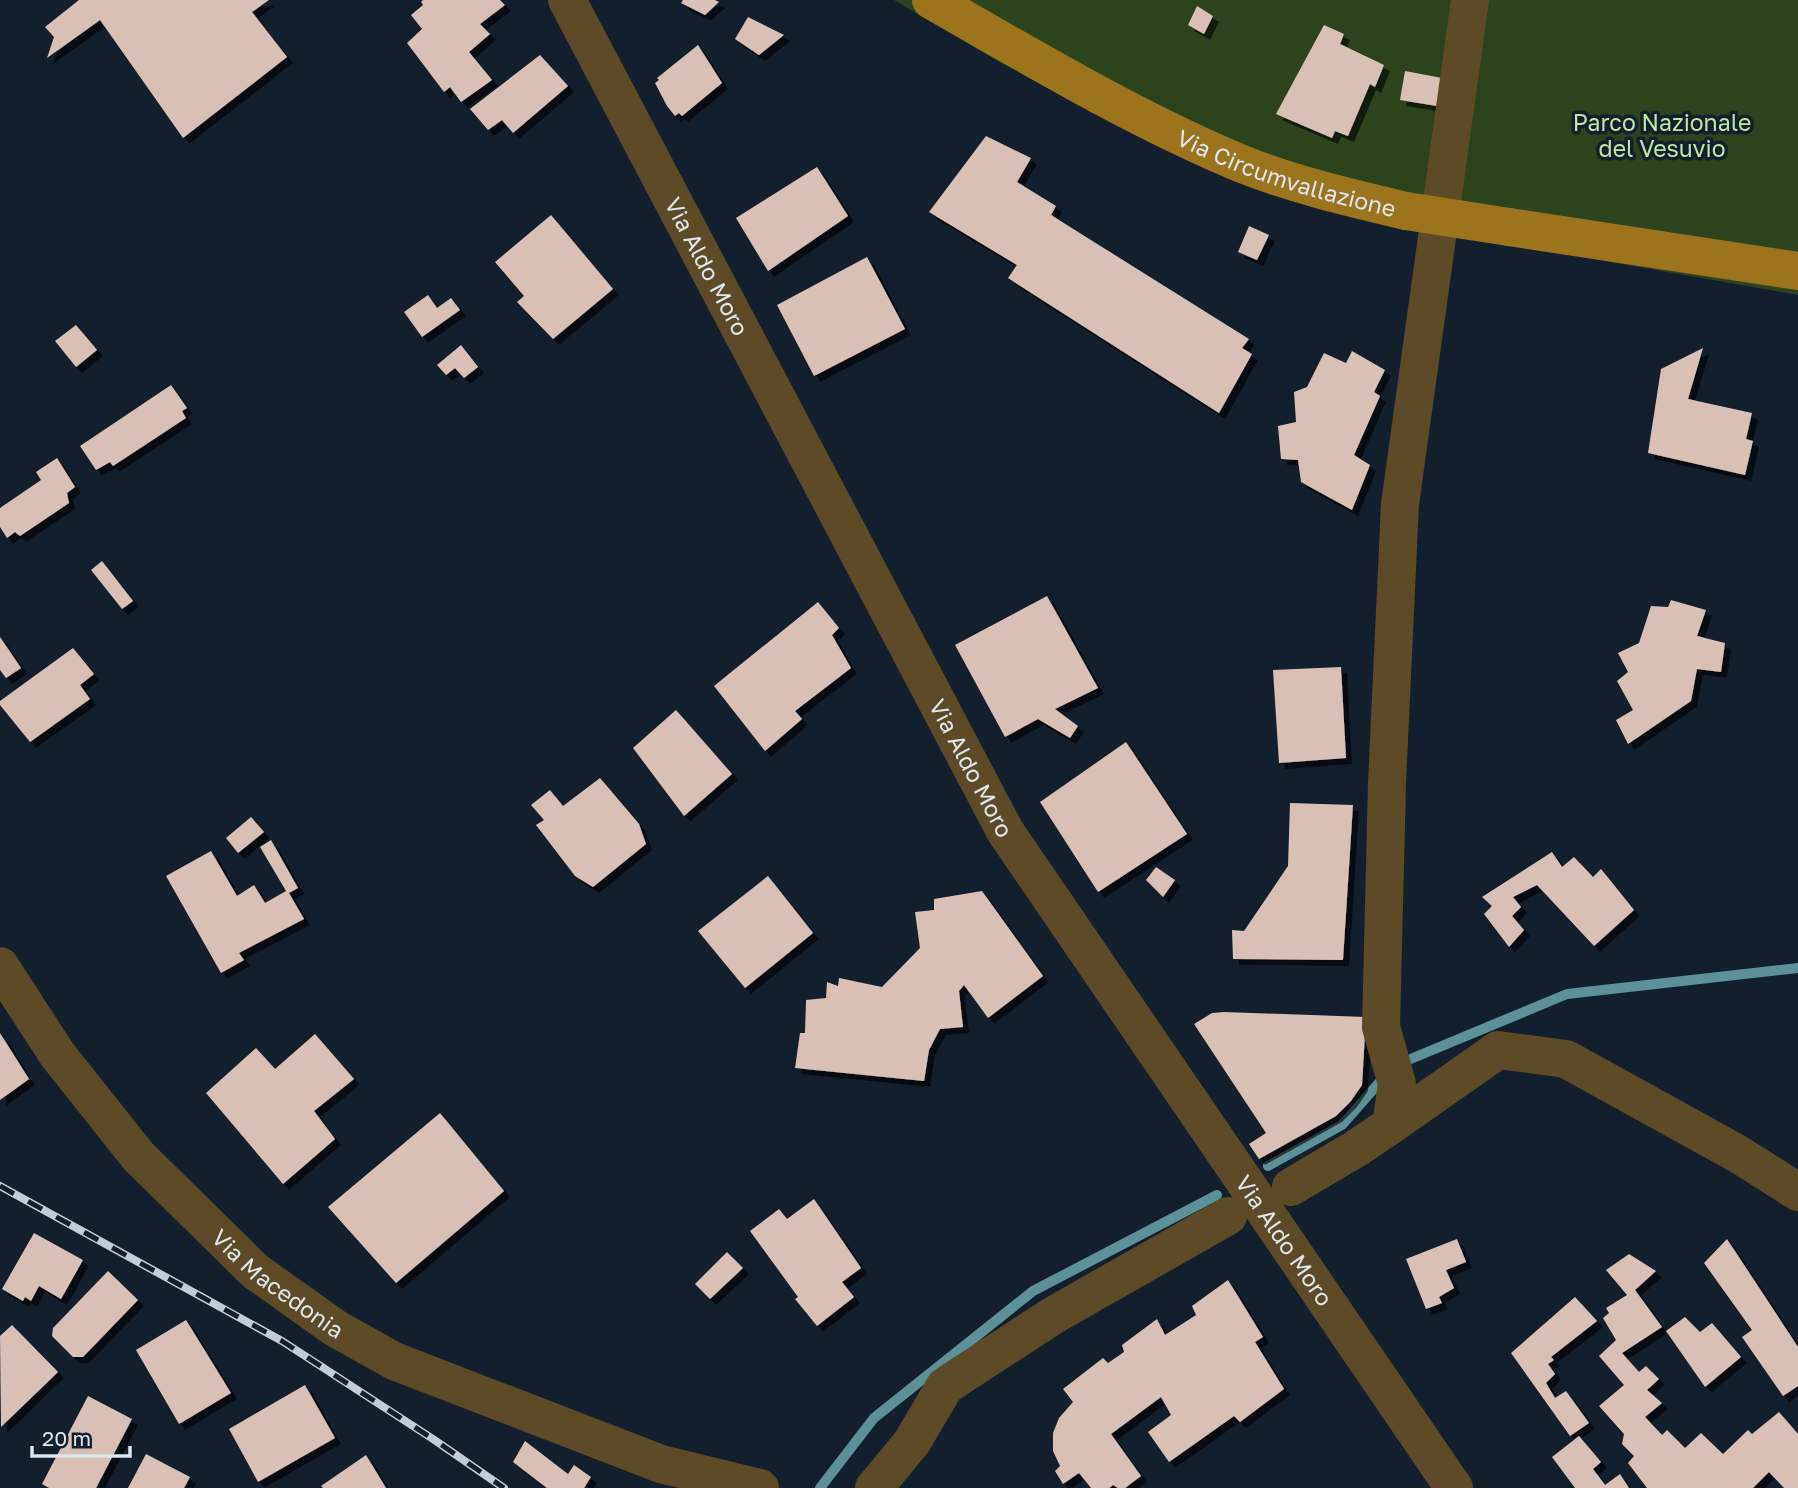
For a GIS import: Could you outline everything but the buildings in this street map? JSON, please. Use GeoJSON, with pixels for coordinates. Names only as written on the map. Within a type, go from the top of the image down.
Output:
{"type":"FeatureCollection","features":[{"type":"Feature","properties":{"kind":"main road","name":"Via Circumvallazione"},"geometry":{"type":"LineString","coordinates":[[931,0],[1171,133],[1245,165],[1325,192],[1406,211],[1798,271]]}},
{"type":"Feature","properties":{"kind":"street","name":"Via Aldo Moro"},"geometry":{"type":"LineString","coordinates":[[567,0],[1004,831],[1454,1488]]}},
{"type":"Feature","properties":{"kind":"street"},"geometry":{"type":"LineString","coordinates":[[1391,1125],[1397,1084],[1381,1027],[1387,783],[1400,504],[1471,0]]}},
{"type":"Feature","properties":{"kind":"street","name":"Via Macedonia"},"geometry":{"type":"LineString","coordinates":[[0,966],[57,1054],[138,1156],[255,1271],[335,1328],[394,1362],[654,1476],[757,1487]]}},
{"type":"Feature","properties":{"kind":"street"},"geometry":{"type":"LineString","coordinates":[[1291,1186],[1357,1148],[1498,1050],[1566,1059],[1738,1154],[1798,1192]]}},
{"type":"Feature","properties":{"kind":"street"},"geometry":{"type":"LineString","coordinates":[[874,1488],[912,1442],[945,1386],[1054,1315],[1228,1216]]}},
{"type":"Feature","properties":{"kind":"green space","name":"Parco Nazionale del Vesuvio"},"geometry":{"type":"Polygon","coordinates":[[[894,0],[1798,0],[1798,295],[1440,232],[1265,186],[1001,63],[894,0]]]}},
{"type":"Feature","properties":{"kind":"waterway"},"geometry":{"type":"LineString","coordinates":[[1401,1063],[1567,994],[1798,968]]}},
{"type":"Feature","properties":{"kind":"waterway"},"geometry":{"type":"LineString","coordinates":[[1268,1166],[1342,1125],[1386,1075]]}},
{"type":"Feature","properties":{"kind":"waterway"},"geometry":{"type":"LineString","coordinates":[[820,1488],[874,1418],[1033,1291],[1217,1195]]}},
{"type":"Feature","properties":{"kind":"railway"},"geometry":{"type":"LineString","coordinates":[[0,1186],[282,1341],[504,1488]]}}]}
